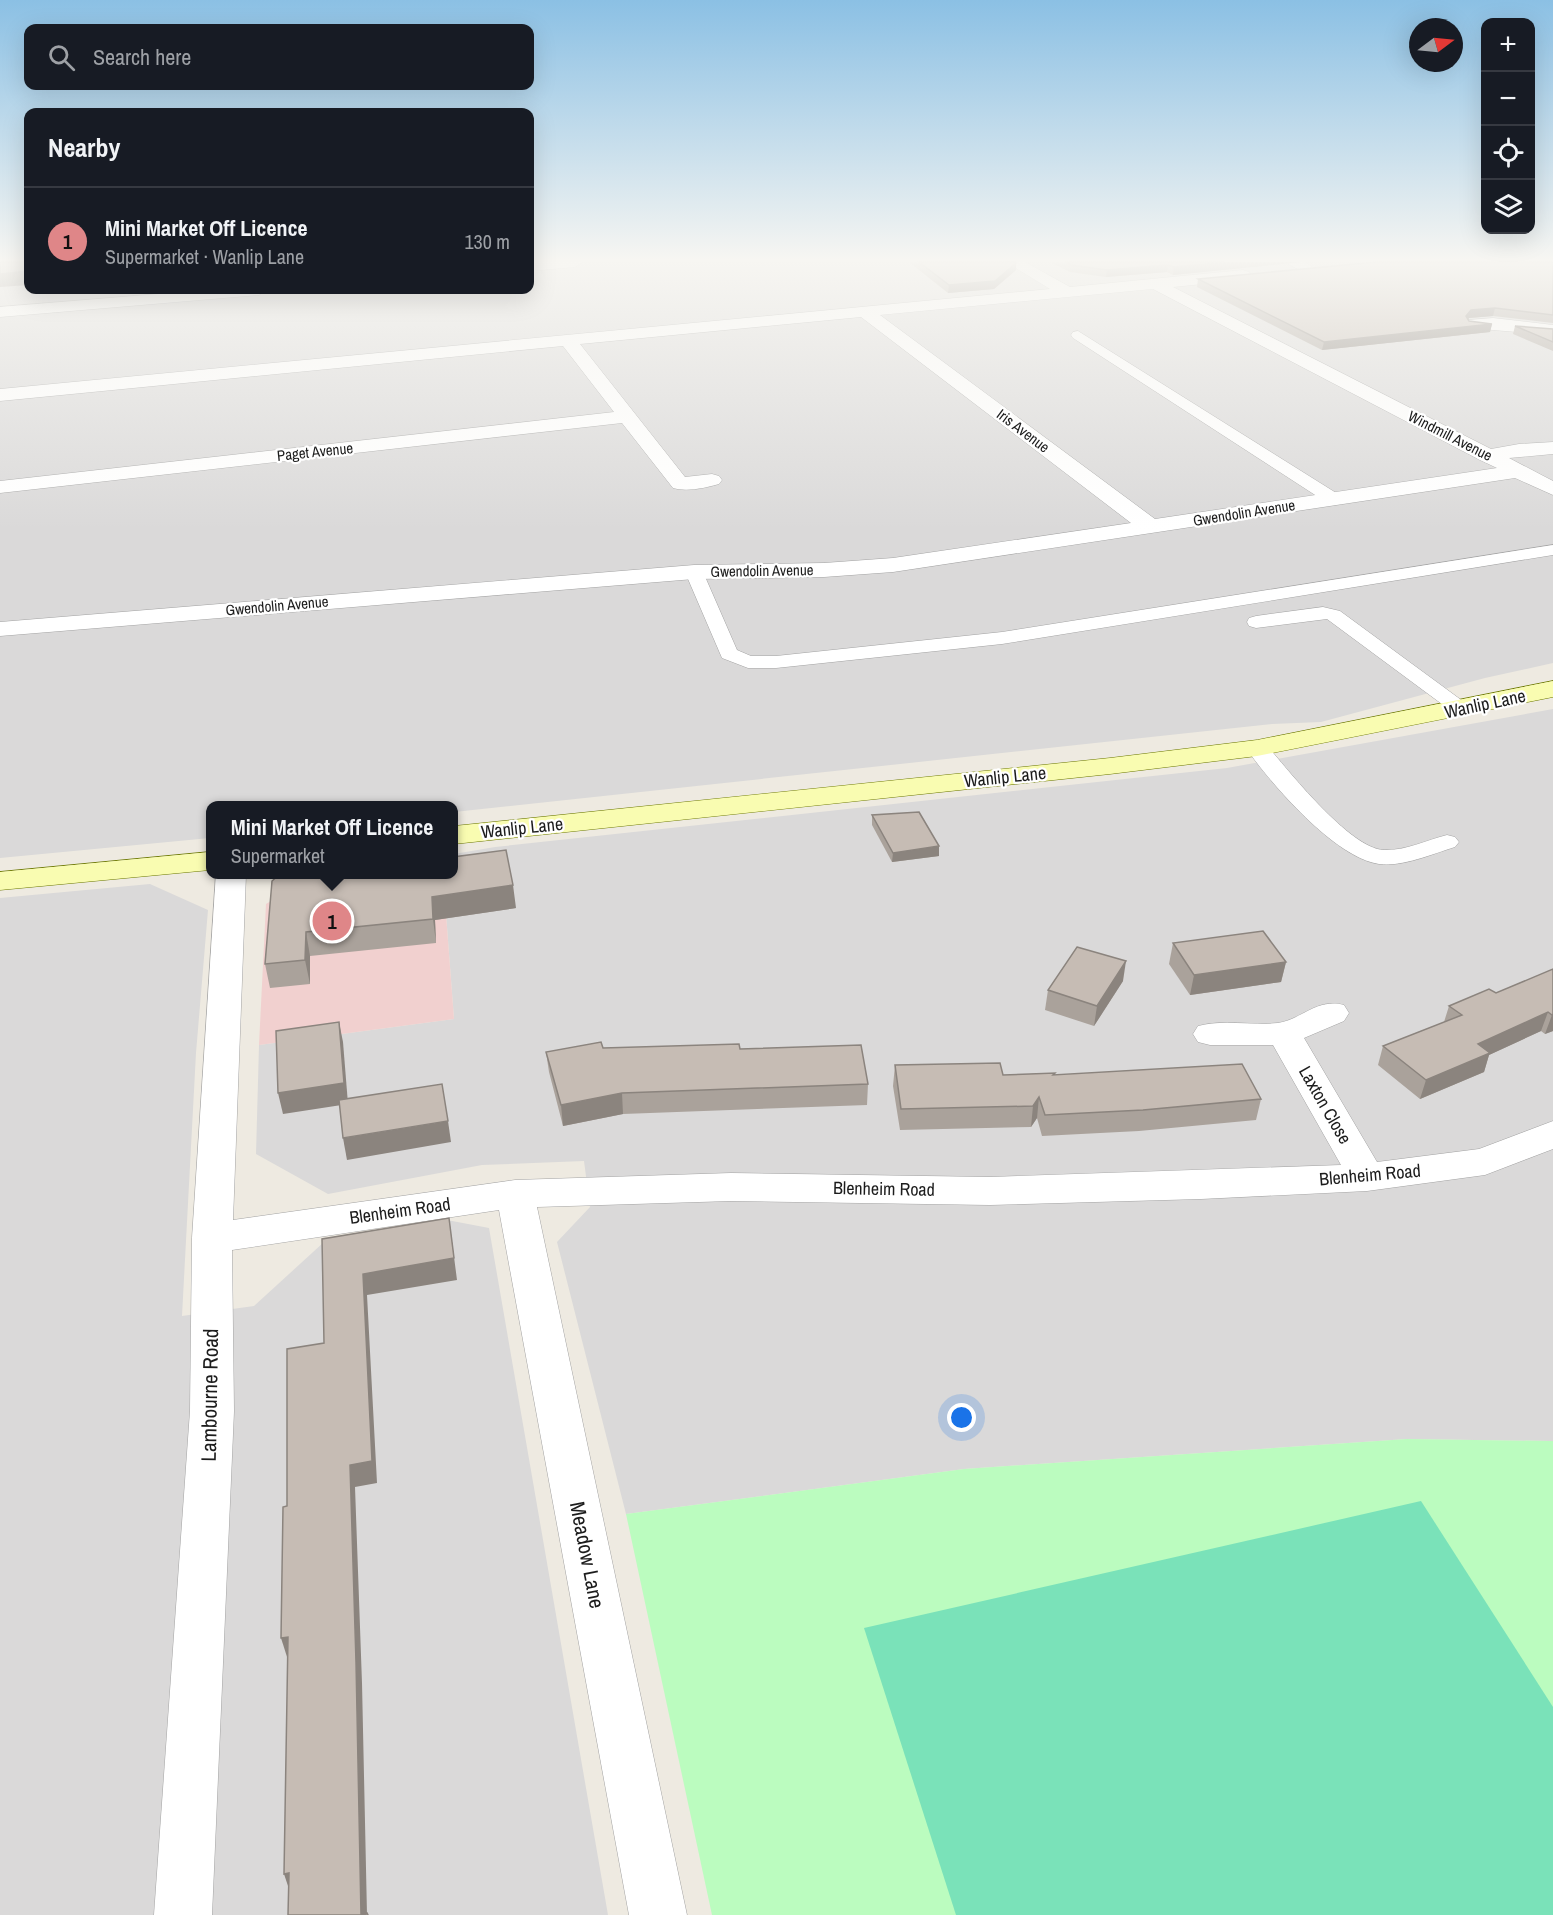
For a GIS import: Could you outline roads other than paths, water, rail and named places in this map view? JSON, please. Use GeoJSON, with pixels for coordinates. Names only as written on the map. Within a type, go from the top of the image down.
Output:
{"type":"FeatureCollection","features":[{"type":"Feature","properties":{"kind":"street"},"geometry":{"type":"LineString","coordinates":[[0,395],[451,351]]}},
{"type":"Feature","properties":{"kind":"street"},"geometry":{"type":"LineString","coordinates":[[577,351],[680,484],[712,480]]}},
{"type":"Feature","properties":{"kind":"street","name":"Iris Avenue"},"geometry":{"type":"LineString","coordinates":[[918,351],[1151,527]]}},
{"type":"Feature","properties":{"kind":"street","name":"Windmill Avenue"},"geometry":{"type":"LineString","coordinates":[[1285,351],[1553,489]]}},
{"type":"Feature","properties":{"kind":"street","name":"Paget Avenue"},"geometry":{"type":"LineString","coordinates":[[0,487],[629,416]]}},
{"type":"Feature","properties":{"kind":"street"},"geometry":{"type":"LineString","coordinates":[[1486,456],[1553,448]]}},
{"type":"Feature","properties":{"kind":"street","name":"Gwendolin Avenue"},"geometry":{"type":"LineString","coordinates":[[0,629],[694,572],[824,570],[893,565],[1518,471]]}},
{"type":"Feature","properties":{"kind":"street","name":"Wanlip Lane"},"geometry":{"type":"LineString","coordinates":[[458,834],[1257,748],[1553,689]]}},
{"type":"Feature","properties":{"kind":"street"},"geometry":{"type":"LineString","coordinates":[[0,881],[206,861]]}},
{"type":"Feature","properties":{"kind":"street","name":"Lambourne Road"},"geometry":{"type":"LineString","coordinates":[[183,1915],[212,1411],[212,1238],[231,879]]}},
{"type":"Feature","properties":{"kind":"street"},"geometry":{"type":"LineString","coordinates":[[1210,1034],[1284,1034],[1332,1013]]}},
{"type":"Feature","properties":{"kind":"street","name":"Laxton Close"},"geometry":{"type":"LineString","coordinates":[[1284,1034],[1367,1177]]}},
{"type":"Feature","properties":{"kind":"street","name":"Blenheim Road"},"geometry":{"type":"LineString","coordinates":[[212,1238],[515,1194],[731,1186],[990,1191],[1202,1185],[1367,1177],[1485,1162],[1553,1134]]}},
{"type":"Feature","properties":{"kind":"street","name":"Meadow Lane"},"geometry":{"type":"LineString","coordinates":[[515,1194],[658,1915]]}},
{"type":"Feature","properties":{"kind":"lane"},"geometry":{"type":"LineString","coordinates":[[1103,351],[1335,500]]}},
{"type":"Feature","properties":{"kind":"lane"},"geometry":{"type":"LineString","coordinates":[[694,572],[729,654],[748,662],[776,662],[1002,638],[1553,550]]}},
{"type":"Feature","properties":{"kind":"lane"},"geometry":{"type":"LineString","coordinates":[[1256,622],[1323,613],[1333,615],[1461,709]]}},
{"type":"Feature","properties":{"kind":"lane"},"geometry":{"type":"LineString","coordinates":[[1257,748],[1329,826],[1342,839],[1360,851],[1380,857],[1447,842]]}},
{"type":"Feature","properties":{"kind":"place","name":"Mini Market Off Licence"},"geometry":{"type":"Point","coordinates":[332,921]}}]}
